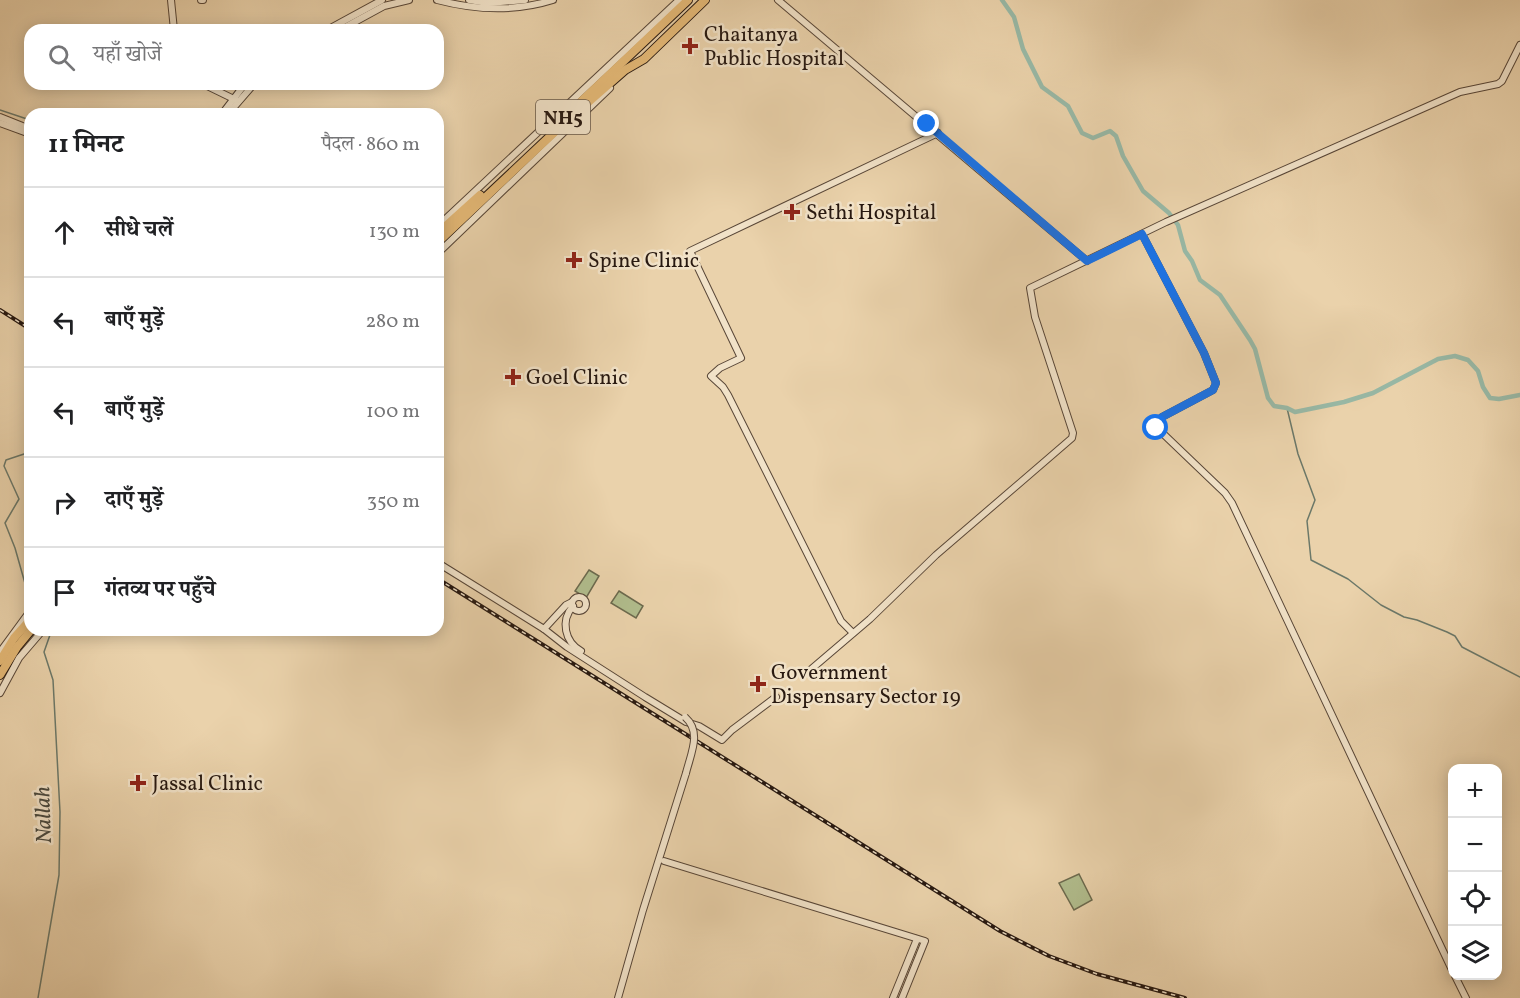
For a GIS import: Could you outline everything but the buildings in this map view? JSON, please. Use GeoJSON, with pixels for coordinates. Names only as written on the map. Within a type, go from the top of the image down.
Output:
{"type":"FeatureCollection","features":[{"type":"Feature","properties":{"kind":"highway","name":"NH5"},"geometry":{"type":"LineString","coordinates":[[444,228],[688,0]]}},
{"type":"Feature","properties":{"kind":"highway","name":"NH5"},"geometry":{"type":"LineString","coordinates":[[444,236],[559,128],[625,70],[644,58],[705,0]]}},
{"type":"Feature","properties":{"kind":"highway"},"geometry":{"type":"LineString","coordinates":[[472,202],[477,190]]}},
{"type":"Feature","properties":{"kind":"highway"},"geometry":{"type":"LineString","coordinates":[[448,244],[451,230]]}},
{"type":"Feature","properties":{"kind":"highway"},"geometry":{"type":"LineString","coordinates":[[0,661],[24,623]]}},
{"type":"Feature","properties":{"kind":"highway"},"geometry":{"type":"LineString","coordinates":[[0,675],[26,636]]}},
{"type":"Feature","properties":{"kind":"street"},"geometry":{"type":"LineString","coordinates":[[171,0],[173,24]]}},
{"type":"Feature","properties":{"kind":"street"},"geometry":{"type":"LineString","coordinates":[[348,22],[382,0]]}},
{"type":"Feature","properties":{"kind":"street"},"geometry":{"type":"LineString","coordinates":[[343,24],[384,6],[409,0]]}},
{"type":"Feature","properties":{"kind":"street"},"geometry":{"type":"LineString","coordinates":[[437,0],[484,8],[552,0]]}},
{"type":"Feature","properties":{"kind":"street"},"geometry":{"type":"LineString","coordinates":[[469,0],[488,3],[525,0]]}},
{"type":"Feature","properties":{"kind":"street"},"geometry":{"type":"LineString","coordinates":[[444,220],[679,0]]}},
{"type":"Feature","properties":{"kind":"street"},"geometry":{"type":"LineString","coordinates":[[777,0],[938,133],[1087,261]]}},
{"type":"Feature","properties":{"kind":"street"},"geometry":{"type":"LineString","coordinates":[[809,671],[936,555],[1072,438],[1073,433],[1035,317],[1029,291],[1033,285],[1166,222],[1460,92],[1498,84],[1502,81],[1520,45]]}},
{"type":"Feature","properties":{"kind":"street"},"geometry":{"type":"LineString","coordinates":[[444,248],[598,100],[623,75],[625,70]]}},
{"type":"Feature","properties":{"kind":"street"},"geometry":{"type":"LineString","coordinates":[[215,90],[235,100]]}},
{"type":"Feature","properties":{"kind":"street"},"geometry":{"type":"LineString","coordinates":[[231,108],[241,90]]}},
{"type":"Feature","properties":{"kind":"street"},"geometry":{"type":"LineString","coordinates":[[228,108],[247,90]]}},
{"type":"Feature","properties":{"kind":"street"},"geometry":{"type":"LineString","coordinates":[[0,117],[24,127]]}},
{"type":"Feature","properties":{"kind":"street"},"geometry":{"type":"LineString","coordinates":[[0,123],[24,132]]}},
{"type":"Feature","properties":{"kind":"street"},"geometry":{"type":"LineString","coordinates":[[853,633],[840,619],[728,395],[711,376],[720,368],[741,358],[690,251],[938,133]]}},
{"type":"Feature","properties":{"kind":"street"},"geometry":{"type":"LineString","coordinates":[[1142,234],[1204,353],[1216,383],[1213,390],[1162,417],[1155,426],[1225,492],[1232,503],[1448,962]]}},
{"type":"Feature","properties":{"kind":"street"},"geometry":{"type":"LineString","coordinates":[[444,567],[544,629],[567,647],[645,697],[686,722],[699,726],[722,740],[776,697]]}},
{"type":"Feature","properties":{"kind":"street"},"geometry":{"type":"LineString","coordinates":[[544,629],[566,605],[572,604],[565,625],[575,648],[685,717],[695,729],[686,773],[618,998]]}},
{"type":"Feature","properties":{"kind":"street"},"geometry":{"type":"LineString","coordinates":[[0,652],[24,622]]}},
{"type":"Feature","properties":{"kind":"street"},"geometry":{"type":"LineString","coordinates":[[0,693],[19,658],[38,636]]}},
{"type":"Feature","properties":{"kind":"street"},"geometry":{"type":"LineString","coordinates":[[664,861],[925,941],[902,998]]}},
{"type":"Feature","properties":{"kind":"street"},"geometry":{"type":"LineString","coordinates":[[893,998],[917,939]]}},
{"type":"Feature","properties":{"kind":"street"},"geometry":{"type":"LineString","coordinates":[[1457,980],[1466,998]]}},
{"type":"Feature","properties":{"kind":"green space"},"geometry":{"type":"Polygon","coordinates":[[[589,570],[599,576],[586,598],[575,591],[589,570]]]}},
{"type":"Feature","properties":{"kind":"green space"},"geometry":{"type":"Polygon","coordinates":[[[619,591],[643,606],[636,618],[611,603],[619,591]]]}},
{"type":"Feature","properties":{"kind":"green space"},"geometry":{"type":"Polygon","coordinates":[[[1079,874],[1092,900],[1074,910],[1059,883],[1079,874]]]}},
{"type":"Feature","properties":{"kind":"waterway"},"geometry":{"type":"LineString","coordinates":[[1002,0],[1014,17],[1023,49],[1042,87],[1068,106],[1082,133],[1093,138],[1110,131],[1116,136],[1123,156],[1143,191],[1169,213],[1178,225],[1185,251],[1200,280],[1220,295],[1255,349],[1268,398],[1274,406],[1295,412],[1344,402],[1373,393],[1438,359],[1455,356],[1468,360],[1478,371],[1483,387],[1490,398],[1499,399],[1520,395]]}},
{"type":"Feature","properties":{"kind":"waterway","name":"Nallah"},"geometry":{"type":"LineString","coordinates":[[0,110],[24,118]]}},
{"type":"Feature","properties":{"kind":"waterway"},"geometry":{"type":"LineString","coordinates":[[1287,408],[1298,454],[1315,500],[1307,521],[1311,560],[1348,579],[1381,605],[1404,617],[1455,636],[1462,647],[1520,677]]}},
{"type":"Feature","properties":{"kind":"waterway","name":"Nallah"},"geometry":{"type":"LineString","coordinates":[[24,454],[6,460],[4,466],[19,499],[5,523],[24,580]]}},
{"type":"Feature","properties":{"kind":"waterway","name":"Nallah"},"geometry":{"type":"LineString","coordinates":[[38,998],[59,875],[60,812],[53,680],[44,652],[50,636]]}},
{"type":"Feature","properties":{"kind":"railway"},"geometry":{"type":"LineString","coordinates":[[0,310],[24,325]]}},
{"type":"Feature","properties":{"kind":"railway"},"geometry":{"type":"LineString","coordinates":[[444,583],[1000,931],[1049,956],[1097,974],[1185,998]]}},
{"type":"Feature","properties":{"kind":"place","name":"Chaitanya Public Hospital"},"geometry":{"type":"Point","coordinates":[690,46]}},
{"type":"Feature","properties":{"kind":"place","name":"Sethi Hospital"},"geometry":{"type":"Point","coordinates":[792,212]}},
{"type":"Feature","properties":{"kind":"place","name":"Spine Clinic"},"geometry":{"type":"Point","coordinates":[574,260]}},
{"type":"Feature","properties":{"kind":"place","name":"Goel Clinic"},"geometry":{"type":"Point","coordinates":[513,377]}},
{"type":"Feature","properties":{"kind":"place","name":"Government Dispensary Sector 19"},"geometry":{"type":"Point","coordinates":[758,684]}},
{"type":"Feature","properties":{"kind":"place","name":"Jassal Clinic"},"geometry":{"type":"Point","coordinates":[138,783]}},
{"type":"Feature","properties":{"kind":"route"},"geometry":{"type":"LineString","coordinates":[[927,124],[1087,261],[1142,234],[1204,353],[1216,383],[1213,390],[1162,417],[1156,422],[1156,428]]}}]}
